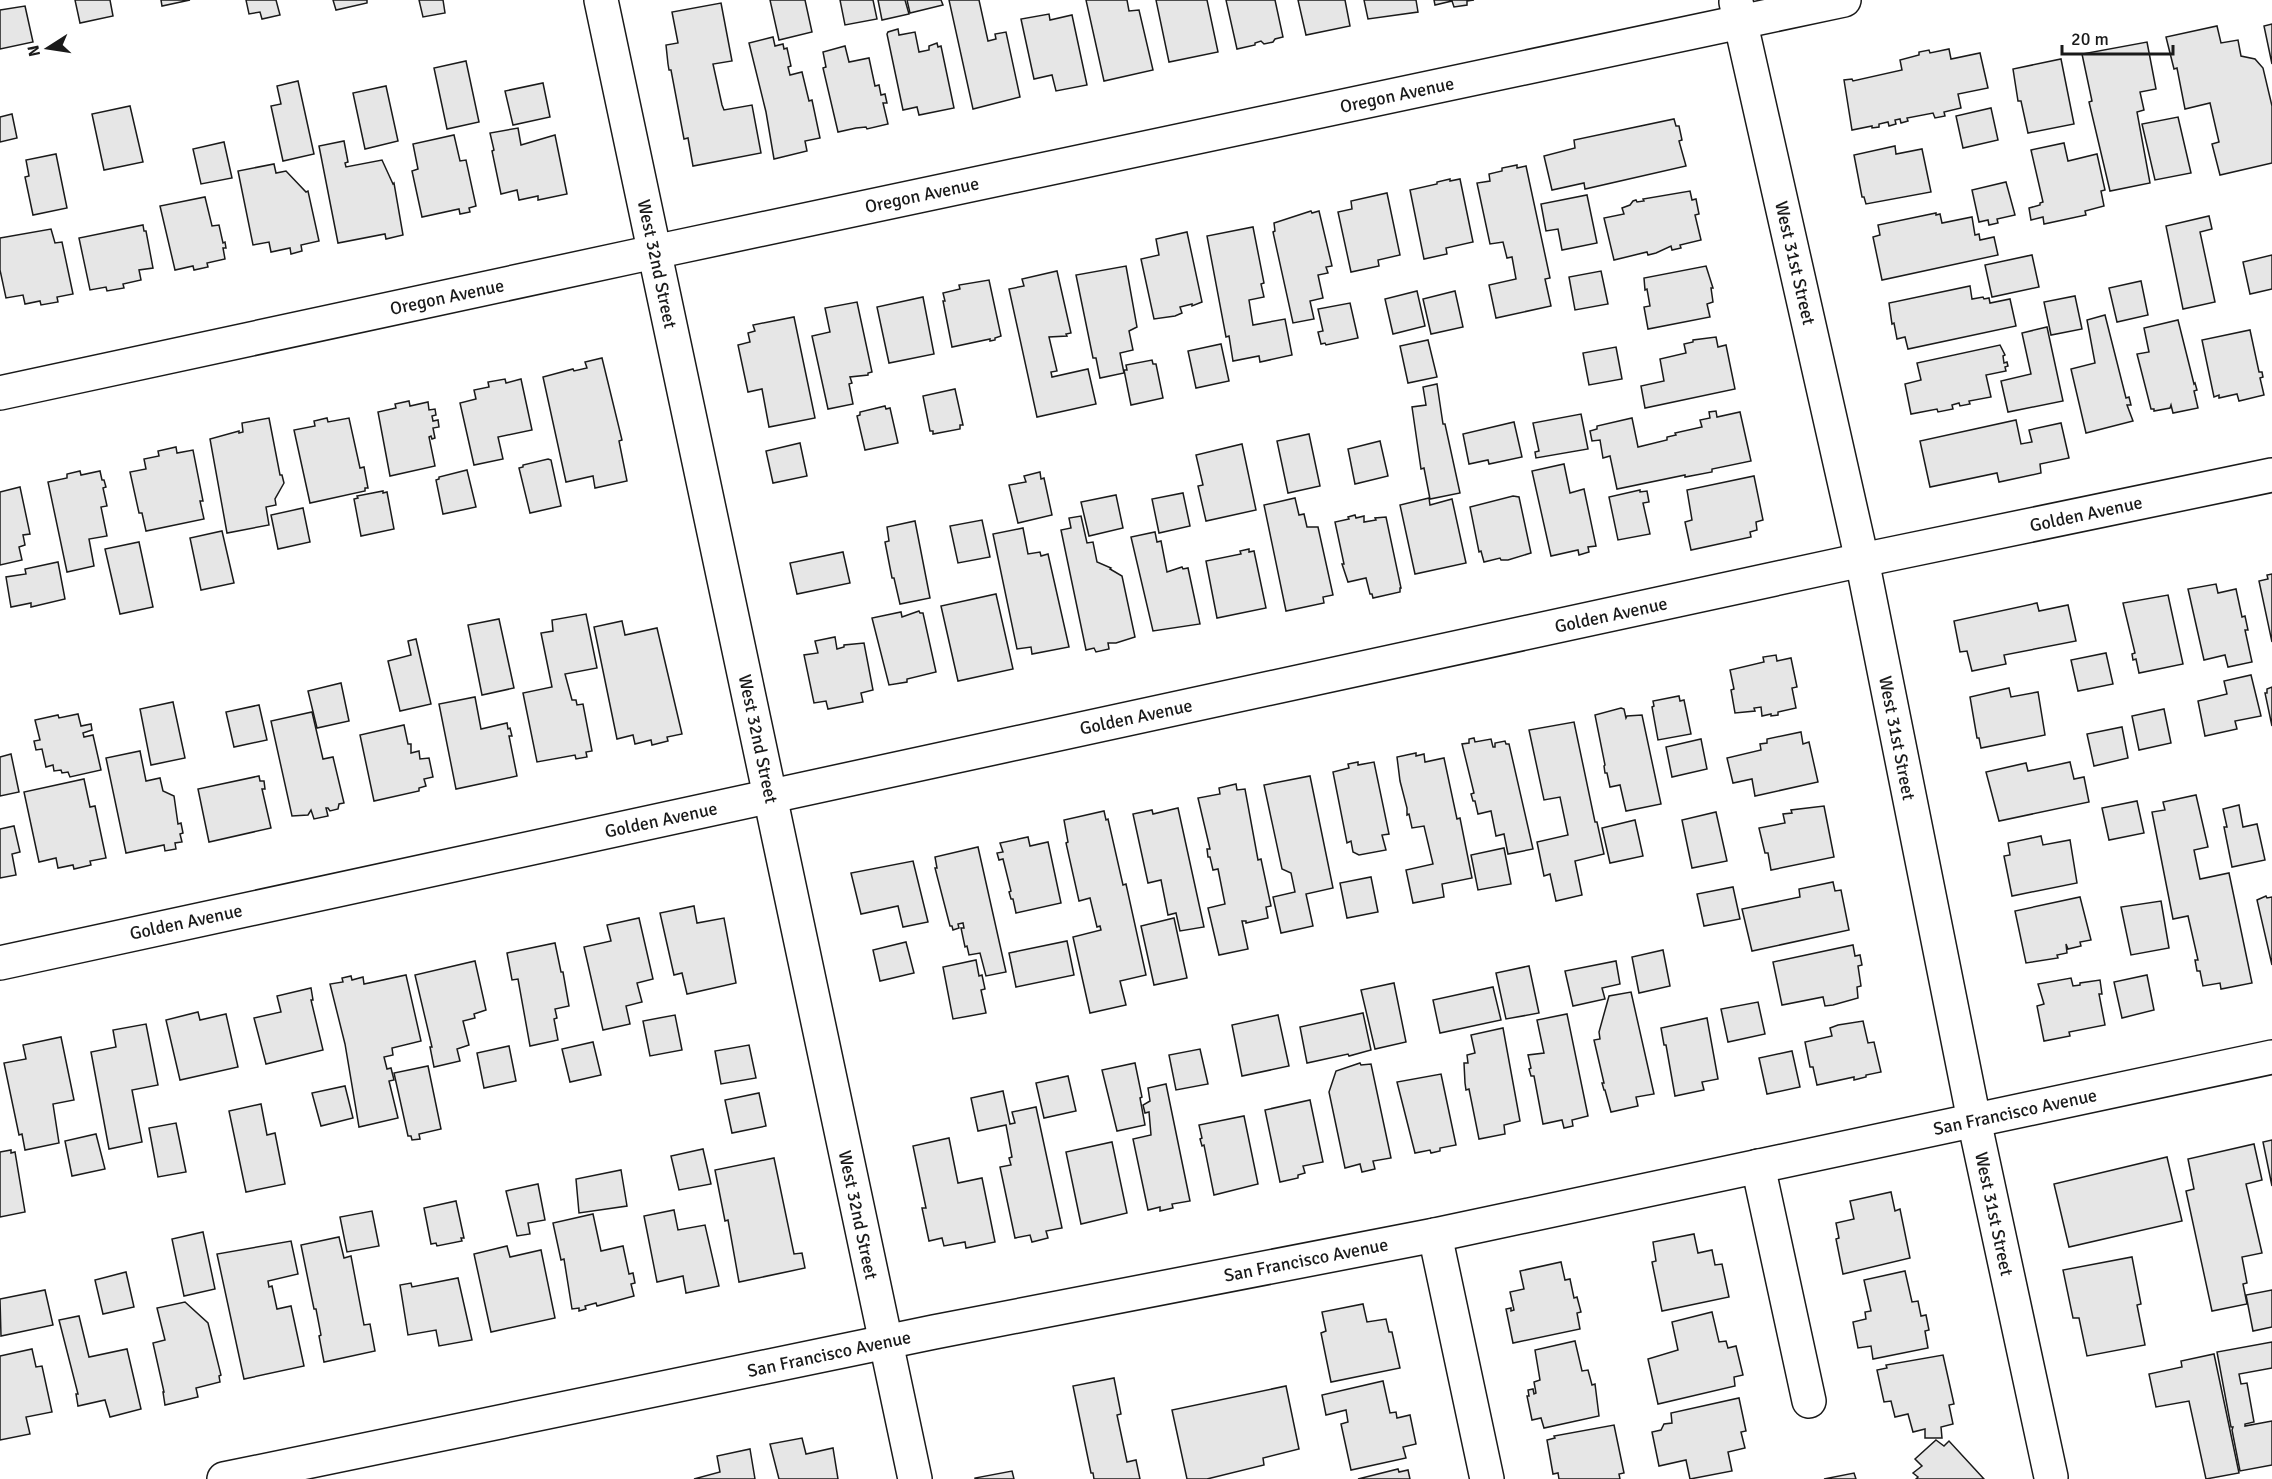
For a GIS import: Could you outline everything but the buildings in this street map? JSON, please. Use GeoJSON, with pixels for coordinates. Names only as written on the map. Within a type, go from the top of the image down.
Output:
{"type":"FeatureCollection","features":[{"type":"Feature","properties":{"kind":"street","name":"West 32nd Street"},"geometry":{"type":"LineString","coordinates":[[601,0],[915,1479]]}},
{"type":"Feature","properties":{"kind":"street","name":"Oregon Avenue"},"geometry":{"type":"LineString","coordinates":[[0,393],[654,252],[1738,11],[1845,0]]}},
{"type":"Feature","properties":{"kind":"street","name":"West 31st Street"},"geometry":{"type":"LineString","coordinates":[[1738,11],[1862,560],[1974,1120],[2051,1477]]}},
{"type":"Feature","properties":{"kind":"street","name":"Golden Avenue"},"geometry":{"type":"LineString","coordinates":[[0,963],[1862,560],[2272,475]]}},
{"type":"Feature","properties":{"kind":"street","name":"San Francisco Avenue"},"geometry":{"type":"LineString","coordinates":[[224,1479],[885,1342],[1435,1235],[2272,1057]]}},
{"type":"Feature","properties":{"kind":"street"},"geometry":{"type":"LineString","coordinates":[[1758,1166],[1809,1401]]}},
{"type":"Feature","properties":{"kind":"street"},"geometry":{"type":"LineString","coordinates":[[1435,1235],[1487,1479]]}}]}
